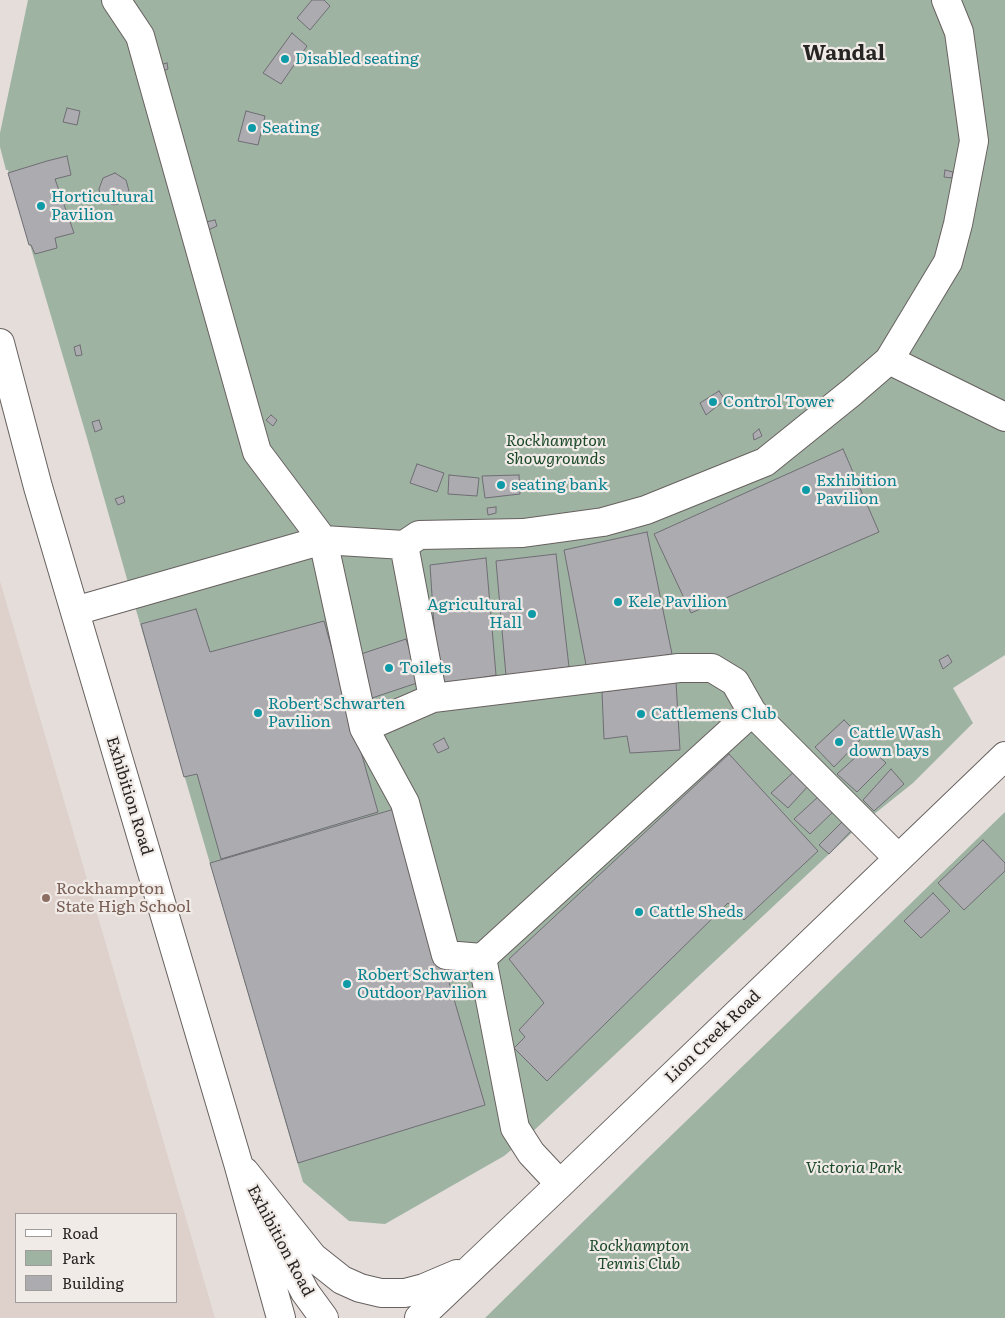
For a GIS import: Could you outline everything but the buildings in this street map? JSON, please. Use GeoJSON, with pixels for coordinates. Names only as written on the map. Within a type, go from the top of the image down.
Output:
{"type":"FeatureCollection","features":[{"type":"Feature","properties":{"kind":"street"},"geometry":{"type":"LineString","coordinates":[[116,0],[140,36],[256,452],[323,540],[364,728],[405,802],[446,955],[482,958],[752,712]]}},
{"type":"Feature","properties":{"kind":"street"},"geometry":{"type":"LineString","coordinates":[[75,611],[323,540],[404,545],[419,534],[524,533],[603,522],[646,510],[765,462],[889,360],[948,262],[958,224],[974,141],[959,32],[946,0]]}},
{"type":"Feature","properties":{"kind":"street","name":"Exhibition Road"},"geometry":{"type":"LineString","coordinates":[[0,343],[38,487],[238,1163],[281,1318]]}},
{"type":"Feature","properties":{"kind":"street"},"geometry":{"type":"LineString","coordinates":[[889,360],[1005,417]]}},
{"type":"Feature","properties":{"kind":"street","name":"Exhibition Road"},"geometry":{"type":"LineString","coordinates":[[0,378],[38,487]]}},
{"type":"Feature","properties":{"kind":"street"},"geometry":{"type":"LineString","coordinates":[[404,545],[433,698]]}},
{"type":"Feature","properties":{"kind":"street"},"geometry":{"type":"LineString","coordinates":[[364,728],[433,698],[679,668],[712,668],[735,682],[752,712],[898,858]]}},
{"type":"Feature","properties":{"kind":"street","name":"Lion Creek Road"},"geometry":{"type":"LineString","coordinates":[[420,1318],[1005,756]]}},
{"type":"Feature","properties":{"kind":"street"},"geometry":{"type":"LineString","coordinates":[[482,958],[515,1128],[531,1153],[560,1184]]}},
{"type":"Feature","properties":{"kind":"street","name":"Exhibition Road"},"geometry":{"type":"LineString","coordinates":[[238,1163],[313,1257],[342,1280],[360,1288],[381,1293],[405,1293],[424,1288],[472,1268]]}},
{"type":"Feature","properties":{"kind":"street","name":"Exhibition Road"},"geometry":{"type":"LineString","coordinates":[[238,1163],[305,1292],[324,1318]]}},
{"type":"Feature","properties":{"kind":"shaded area","name":"Rockhampton State High School"},"geometry":{"type":"Polygon","coordinates":[[[0,581],[215,1318],[0,1318],[0,581]]]}},
{"type":"Feature","properties":{"kind":"green space","name":"Rockhampton Showgrounds"},"geometry":{"type":"Polygon","coordinates":[[[28,0],[1005,0],[1005,655],[953,688],[973,723],[913,783],[858,827],[528,1136],[504,1156],[385,1224],[349,1221],[303,1182],[87,438],[8,170],[6,170],[0,147],[0,133],[28,0]]]}},
{"type":"Feature","properties":{"kind":"green space","name":"Victoria Park"},"geometry":{"type":"Polygon","coordinates":[[[1005,812],[1005,1318],[485,1318],[649,1157],[1005,812]]]}},
{"type":"Feature","properties":{"kind":"place","name":"Disabled seating"},"geometry":{"type":"Point","coordinates":[285,59]}},
{"type":"Feature","properties":{"kind":"place","name":"Seating"},"geometry":{"type":"Point","coordinates":[252,128]}},
{"type":"Feature","properties":{"kind":"place","name":"Horticultural Pavilion"},"geometry":{"type":"Point","coordinates":[41,206]}},
{"type":"Feature","properties":{"kind":"place","name":"Control Tower"},"geometry":{"type":"Point","coordinates":[713,402]}},
{"type":"Feature","properties":{"kind":"place","name":"seating bank"},"geometry":{"type":"Point","coordinates":[501,485]}},
{"type":"Feature","properties":{"kind":"place","name":"Exhibition Pavilion"},"geometry":{"type":"Point","coordinates":[806,490]}},
{"type":"Feature","properties":{"kind":"place","name":"Kele Pavilion"},"geometry":{"type":"Point","coordinates":[618,602]}},
{"type":"Feature","properties":{"kind":"place","name":"Agricultural Hall"},"geometry":{"type":"Point","coordinates":[532,614]}},
{"type":"Feature","properties":{"kind":"place","name":"Toilets"},"geometry":{"type":"Point","coordinates":[389,668]}},
{"type":"Feature","properties":{"kind":"place","name":"Robert Schwarten Pavilion"},"geometry":{"type":"Point","coordinates":[258,713]}},
{"type":"Feature","properties":{"kind":"place","name":"Cattlemens Club"},"geometry":{"type":"Point","coordinates":[641,714]}},
{"type":"Feature","properties":{"kind":"place","name":"Cattle Wash down bays"},"geometry":{"type":"Point","coordinates":[839,742]}},
{"type":"Feature","properties":{"kind":"place","name":"Rockhampton State High School"},"geometry":{"type":"Point","coordinates":[46,898]}},
{"type":"Feature","properties":{"kind":"place","name":"Cattle Sheds"},"geometry":{"type":"Point","coordinates":[639,912]}},
{"type":"Feature","properties":{"kind":"place","name":"Robert Schwarten Outdoor Pavilion"},"geometry":{"type":"Point","coordinates":[347,984]}},
{"type":"Feature","properties":{"kind":"district","name":"Wandal"},"geometry":{"type":"Point","coordinates":[844,54]}},
{"type":"Feature","properties":{"kind":"park label","name":"Rockhampton Tennis Club"},"geometry":{"type":"Point","coordinates":[639,1255]}}]}
